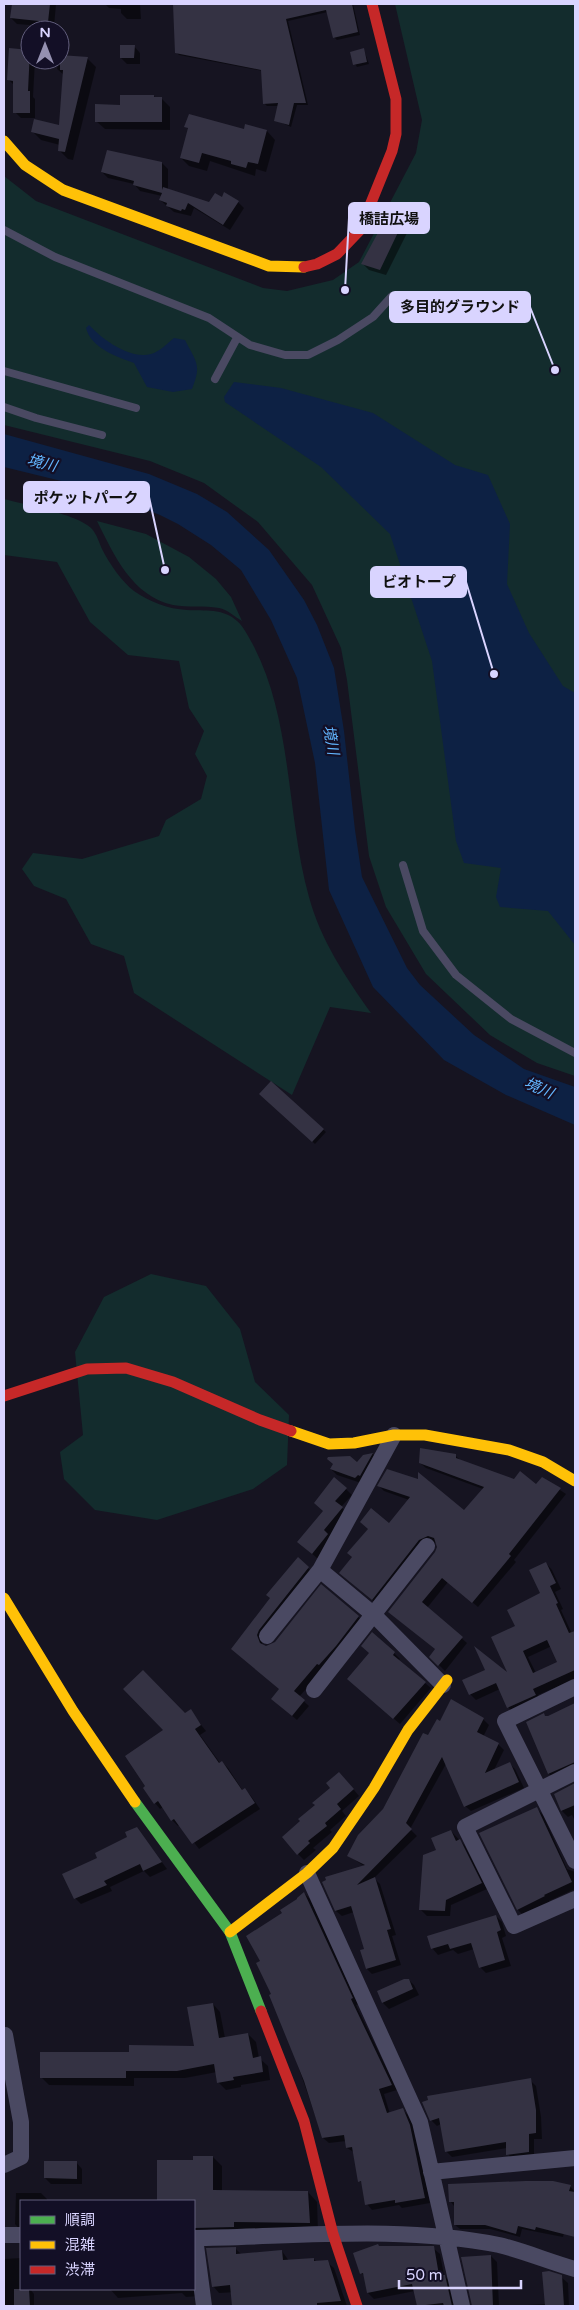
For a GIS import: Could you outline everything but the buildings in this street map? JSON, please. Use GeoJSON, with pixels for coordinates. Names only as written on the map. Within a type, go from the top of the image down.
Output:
{"type":"FeatureCollection","features":[{"type":"Feature","properties":{"kind":"street"},"geometry":{"type":"LineString","coordinates":[[4,141],[25,166],[63,190],[269,266],[299,268],[317,264],[337,254],[360,230],[392,151],[396,134],[396,99],[372,4]]}},
{"type":"Feature","properties":{"kind":"street"},"geometry":{"type":"LineString","coordinates":[[4,1396],[87,1368],[126,1368],[173,1382],[260,1420],[329,1444],[354,1443],[394,1435],[424,1435],[509,1450],[543,1462],[575,1481]]}},
{"type":"Feature","properties":{"kind":"street"},"geometry":{"type":"LineString","coordinates":[[267,1636],[320,1570],[394,1435]]}},
{"type":"Feature","properties":{"kind":"street"},"geometry":{"type":"LineString","coordinates":[[314,1690],[426,1546]]}},
{"type":"Feature","properties":{"kind":"street"},"geometry":{"type":"LineString","coordinates":[[230,1932],[307,1873],[333,1848],[374,1788],[408,1730],[445,1682],[374,1615],[320,1570]]}},
{"type":"Feature","properties":{"kind":"street"},"geometry":{"type":"LineString","coordinates":[[4,1598],[73,1711],[160,1838],[230,1932],[304,2121],[333,2234],[357,2306]]}},
{"type":"Feature","properties":{"kind":"street"},"geometry":{"type":"LineString","coordinates":[[574,1857],[504,1721],[575,1687]]}},
{"type":"Feature","properties":{"kind":"street"},"geometry":{"type":"LineString","coordinates":[[575,1772],[465,1827],[514,1926],[575,1899]]}},
{"type":"Feature","properties":{"kind":"street"},"geometry":{"type":"LineString","coordinates":[[307,1873],[420,2122],[462,2306]]}},
{"type":"Feature","properties":{"kind":"street"},"geometry":{"type":"LineString","coordinates":[[4,2165],[20,2157],[21,2122],[5,2036]]}},
{"type":"Feature","properties":{"kind":"street"},"geometry":{"type":"LineString","coordinates":[[431,2172],[575,2158]]}},
{"type":"Feature","properties":{"kind":"street"},"geometry":{"type":"LineString","coordinates":[[204,2306],[195,2238],[333,2234],[448,2238],[500,2246],[575,2270]]}},
{"type":"Feature","properties":{"kind":"street"},"geometry":{"type":"LineString","coordinates":[[4,2235],[20,2235]]}},
{"type":"Feature","properties":{"kind":"lane"},"geometry":{"type":"LineString","coordinates":[[4,230],[55,257],[209,318],[250,345],[285,355],[308,355],[338,340],[373,317],[392,296]]}},
{"type":"Feature","properties":{"kind":"lane"},"geometry":{"type":"LineString","coordinates":[[215,379],[237,338]]}},
{"type":"Feature","properties":{"kind":"lane"},"geometry":{"type":"LineString","coordinates":[[4,371],[136,408]]}},
{"type":"Feature","properties":{"kind":"lane"},"geometry":{"type":"LineString","coordinates":[[4,407],[36,418],[102,435]]}},
{"type":"Feature","properties":{"kind":"lane"},"geometry":{"type":"LineString","coordinates":[[403,865],[423,931],[456,975],[511,1019],[575,1053]]}},
{"type":"Feature","properties":{"kind":"green space"},"geometry":{"type":"Polygon","coordinates":[[[395,4],[575,4],[575,1076],[537,1063],[490,1035],[426,974],[386,907],[369,856],[347,680],[341,648],[312,585],[258,522],[204,483],[150,461],[4,425],[4,176],[36,201],[263,288],[287,291],[333,280],[359,262],[416,153],[422,120],[395,4]]]}},
{"type":"Feature","properties":{"kind":"green space"},"geometry":{"type":"Polygon","coordinates":[[[4,499],[64,514],[85,524],[94,531],[116,572],[134,591],[153,602],[166,606],[226,614],[239,623],[252,643],[265,672],[275,703],[282,735],[302,866],[314,913],[335,958],[371,1013],[330,1007],[292,1095],[134,993],[124,956],[91,944],[66,899],[34,886],[22,869],[33,853],[82,859],[159,836],[166,820],[201,799],[207,776],[195,754],[204,731],[189,708],[179,661],[128,655],[90,622],[57,562],[4,555],[4,499]]]}},
{"type":"Feature","properties":{"kind":"green space"},"geometry":{"type":"Polygon","coordinates":[[[97,521],[146,534],[189,557],[216,579],[231,597],[242,621],[222,609],[173,605],[146,593],[126,572],[110,547],[97,521]]]}},
{"type":"Feature","properties":{"kind":"green space"},"geometry":{"type":"Polygon","coordinates":[[[151,1274],[206,1286],[240,1329],[255,1382],[289,1415],[287,1465],[253,1489],[157,1520],[95,1510],[64,1479],[60,1452],[83,1435],[75,1352],[104,1297],[151,1274]]]}},
{"type":"Feature","properties":{"kind":"water"},"geometry":{"type":"Polygon","coordinates":[[[89,325],[109,342],[134,354],[154,353],[174,338],[185,340],[195,359],[197,368],[192,389],[173,392],[147,387],[134,363],[105,351],[93,341],[86,328],[89,325]]]}},
{"type":"Feature","properties":{"kind":"water"},"geometry":{"type":"Polygon","coordinates":[[[234,382],[281,388],[373,413],[455,465],[488,475],[510,524],[507,584],[529,633],[563,686],[575,693],[575,945],[548,911],[500,907],[496,897],[501,868],[464,863],[456,841],[432,661],[390,534],[321,467],[225,402],[224,397],[234,382]]]}},
{"type":"Feature","properties":{"kind":"water","name":"境川"},"geometry":{"type":"Polygon","coordinates":[[[4,434],[149,474],[197,494],[227,512],[269,550],[304,600],[317,625],[334,668],[344,731],[362,877],[407,968],[420,985],[474,1035],[524,1069],[575,1087],[575,1125],[506,1095],[444,1060],[373,987],[329,890],[315,763],[297,678],[271,620],[241,570],[211,545],[160,515],[94,489],[4,467],[4,434]]]}},
{"type":"Feature","properties":{"kind":"traffic: fast"},"geometry":{"type":"LineString","coordinates":[[135,1802],[230,1932],[261,2011]]}},
{"type":"Feature","properties":{"kind":"traffic: slow"},"geometry":{"type":"LineString","coordinates":[[4,141],[25,165],[63,190],[269,266],[304,267]]}},
{"type":"Feature","properties":{"kind":"traffic: slow"},"geometry":{"type":"LineString","coordinates":[[291,1431],[329,1444],[354,1443],[394,1435],[425,1435],[509,1450],[543,1462],[575,1481]]}},
{"type":"Feature","properties":{"kind":"traffic: slow"},"geometry":{"type":"LineString","coordinates":[[4,1598],[73,1711],[135,1802]]}},
{"type":"Feature","properties":{"kind":"traffic: slow"},"geometry":{"type":"LineString","coordinates":[[230,1932],[307,1873],[333,1848],[374,1788],[408,1730],[447,1680]]}},
{"type":"Feature","properties":{"kind":"traffic: jam"},"geometry":{"type":"LineString","coordinates":[[304,267],[317,264],[337,254],[360,230],[392,151],[396,134],[396,99],[372,4]]}},
{"type":"Feature","properties":{"kind":"traffic: jam"},"geometry":{"type":"LineString","coordinates":[[4,1396],[87,1369],[126,1368],[173,1382],[260,1420],[291,1431]]}},
{"type":"Feature","properties":{"kind":"traffic: jam"},"geometry":{"type":"LineString","coordinates":[[261,2011],[304,2121],[333,2234],[357,2306]]}},
{"type":"Feature","properties":{"kind":"place","name":"橋詰広場"},"geometry":{"type":"Point","coordinates":[345,290]}},
{"type":"Feature","properties":{"kind":"place","name":"多目的グラウンド"},"geometry":{"type":"Point","coordinates":[555,370]}},
{"type":"Feature","properties":{"kind":"place","name":"ポケットパーク"},"geometry":{"type":"Point","coordinates":[165,570]}},
{"type":"Feature","properties":{"kind":"place","name":"ビオトープ"},"geometry":{"type":"Point","coordinates":[494,674]}}]}
